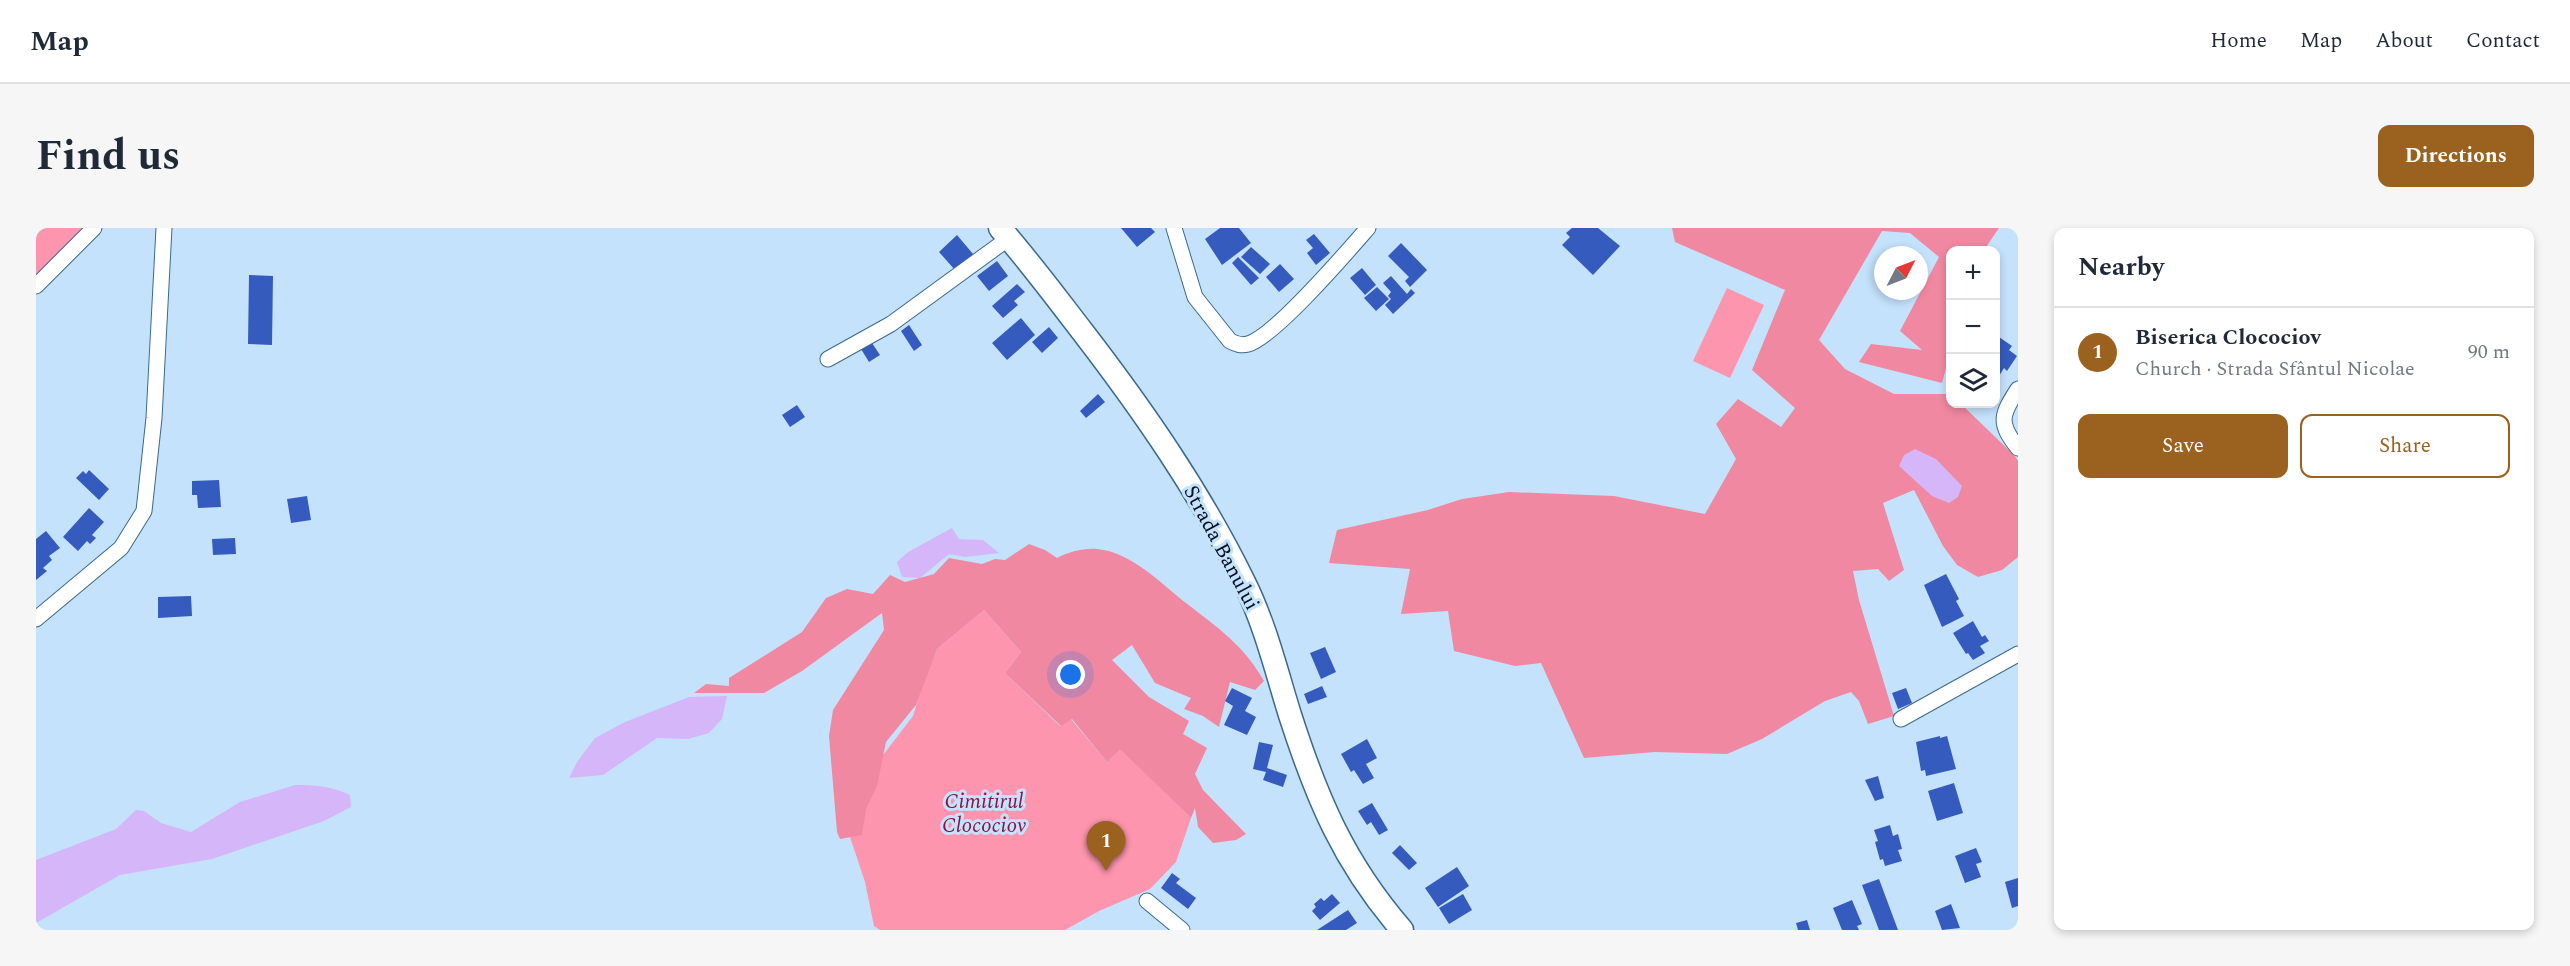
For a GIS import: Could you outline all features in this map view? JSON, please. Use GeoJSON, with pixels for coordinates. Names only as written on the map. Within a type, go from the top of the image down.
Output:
{"type":"FeatureCollection","features":[{"type":"Feature","properties":{"kind":"street"},"geometry":{"type":"LineString","coordinates":[[36,286],[94,228]]}},
{"type":"Feature","properties":{"kind":"street"},"geometry":{"type":"LineString","coordinates":[[36,619],[121,548],[144,511],[154,418],[164,228]]}},
{"type":"Feature","properties":{"kind":"street"},"geometry":{"type":"LineString","coordinates":[[1174,228],[1195,297],[1219,329],[1230,341],[1238,345],[1248,344],[1261,337],[1329,273],[1368,228]]}},
{"type":"Feature","properties":{"kind":"street"},"geometry":{"type":"LineString","coordinates":[[828,359],[891,324],[1004,233]]}},
{"type":"Feature","properties":{"kind":"street","name":"Strada Banului"},"geometry":{"type":"LineString","coordinates":[[1004,233],[1138,403],[1215,528],[1245,584],[1275,660],[1290,714],[1324,810],[1347,857],[1373,897],[1402,930]]}},
{"type":"Feature","properties":{"kind":"street"},"geometry":{"type":"LineString","coordinates":[[2018,389],[2006,408],[2003,420],[2005,429],[2018,448]]}},
{"type":"Feature","properties":{"kind":"street"},"geometry":{"type":"LineString","coordinates":[[1900,719],[2018,654]]}},
{"type":"Feature","properties":{"kind":"street"},"geometry":{"type":"LineString","coordinates":[[1148,901],[1182,930]]}},
{"type":"Feature","properties":{"kind":"green space"},"geometry":{"type":"Polygon","coordinates":[[[36,228],[99,228],[36,291],[36,228]]]}},
{"type":"Feature","properties":{"kind":"green space"},"geometry":{"type":"Polygon","coordinates":[[[1727,288],[1764,305],[1730,378],[1693,361],[1727,288]]]}},
{"type":"Feature","properties":{"kind":"green space","name":"Cimitirul Clocociov"},"geometry":{"type":"Polygon","coordinates":[[[984,610],[1021,652],[1005,673],[1060,726],[1071,719],[1107,762],[1120,748],[1191,818],[1176,862],[1150,889],[1099,911],[1065,930],[880,930],[874,926],[865,882],[844,819],[880,759],[913,716],[937,649],[984,610]]]}},
{"type":"Feature","properties":{"kind":"shaded area"},"geometry":{"type":"Polygon","coordinates":[[[1672,228],[1999,228],[1987,246],[1946,246],[1946,368],[1942,383],[1859,362],[1871,344],[1922,350],[1900,331],[1916,300],[1928,300],[1928,278],[1939,257],[1910,233],[1882,231],[1819,340],[1845,369],[1894,394],[1946,394],[1946,408],[1965,408],[2015,456],[2018,461],[2018,557],[2002,570],[1978,577],[1957,565],[1943,546],[1914,490],[1883,503],[1904,570],[1889,581],[1878,569],[1853,571],[1859,600],[1894,716],[1868,724],[1859,701],[1851,692],[1825,701],[1762,739],[1727,754],[1655,752],[1584,758],[1541,663],[1515,666],[1454,651],[1448,611],[1401,614],[1410,569],[1329,563],[1337,530],[1428,510],[1462,499],[1509,492],[1614,496],[1705,514],[1736,459],[1716,424],[1738,399],[1781,427],[1795,408],[1752,370],[1785,290],[1675,242],[1672,228]]]}},
{"type":"Feature","properties":{"kind":"shaded area"},"geometry":{"type":"Polygon","coordinates":[[[1915,449],[1936,459],[1962,486],[1958,497],[1949,503],[1932,496],[1899,466],[1904,455],[1915,449]]]}},
{"type":"Feature","properties":{"kind":"shaded area"},"geometry":{"type":"Polygon","coordinates":[[[952,528],[959,539],[983,540],[999,553],[965,557],[949,554],[920,578],[902,577],[897,562],[908,552],[952,528]]]}},
{"type":"Feature","properties":{"kind":"shaded area"},"geometry":{"type":"Polygon","coordinates":[[[1029,544],[1057,558],[1076,551],[1092,549],[1119,554],[1149,573],[1224,633],[1255,667],[1264,681],[1255,690],[1230,682],[1219,727],[1203,716],[1184,709],[1191,698],[1155,683],[1132,645],[1112,660],[1149,697],[1189,721],[1183,734],[1207,748],[1195,774],[1203,790],[1246,834],[1236,840],[1213,843],[1198,827],[1195,808],[1191,818],[1120,749],[1107,762],[1072,719],[1061,726],[1005,673],[1021,652],[984,610],[937,649],[916,705],[886,742],[877,786],[866,809],[862,835],[840,839],[837,832],[829,736],[833,710],[884,630],[882,613],[802,671],[764,693],[694,693],[706,684],[729,686],[729,678],[802,632],[826,598],[847,589],[873,594],[890,575],[905,582],[934,574],[949,558],[982,564],[995,559],[1005,560],[1029,544]]]}},
{"type":"Feature","properties":{"kind":"shaded area"},"geometry":{"type":"Polygon","coordinates":[[[727,696],[722,719],[709,733],[688,739],[657,738],[603,775],[569,778],[577,762],[595,738],[625,722],[689,697],[727,696]]]}},
{"type":"Feature","properties":{"kind":"shaded area"},"geometry":{"type":"Polygon","coordinates":[[[295,785],[310,785],[343,792],[350,795],[351,807],[324,821],[212,859],[120,875],[36,923],[36,860],[116,829],[136,810],[144,811],[161,823],[191,832],[240,802],[295,785]]]}},
{"type":"Feature","properties":{"kind":"building"},"geometry":{"type":"Polygon","coordinates":[[[1121,228],[1151,228],[1155,232],[1137,247],[1121,228]]]}},
{"type":"Feature","properties":{"kind":"building"},"geometry":{"type":"Polygon","coordinates":[[[1220,228],[1239,228],[1251,243],[1222,265],[1205,239],[1220,228]]]}},
{"type":"Feature","properties":{"kind":"building"},"geometry":{"type":"Polygon","coordinates":[[[1572,228],[1598,228],[1620,246],[1593,275],[1562,245],[1570,237],[1566,233],[1572,228]]]}},
{"type":"Feature","properties":{"kind":"building"},"geometry":{"type":"Polygon","coordinates":[[[1314,234],[1330,253],[1316,265],[1307,253],[1313,248],[1306,240],[1314,234]]]}},
{"type":"Feature","properties":{"kind":"building"},"geometry":{"type":"Polygon","coordinates":[[[957,235],[973,254],[955,270],[939,252],[957,235]]]}},
{"type":"Feature","properties":{"kind":"building"},"geometry":{"type":"Polygon","coordinates":[[[1401,243],[1427,270],[1410,287],[1405,281],[1409,277],[1388,256],[1401,243]]]}},
{"type":"Feature","properties":{"kind":"building"},"geometry":{"type":"Polygon","coordinates":[[[1251,247],[1270,264],[1260,274],[1241,257],[1251,247]]]}},
{"type":"Feature","properties":{"kind":"building"},"geometry":{"type":"Polygon","coordinates":[[[1238,257],[1259,278],[1251,285],[1232,263],[1238,257]]]}},
{"type":"Feature","properties":{"kind":"building"},"geometry":{"type":"Polygon","coordinates":[[[997,261],[1008,276],[989,291],[977,276],[997,261]]]}},
{"type":"Feature","properties":{"kind":"building"},"geometry":{"type":"Polygon","coordinates":[[[1280,264],[1294,279],[1279,292],[1266,277],[1280,264]]]}},
{"type":"Feature","properties":{"kind":"building"},"geometry":{"type":"Polygon","coordinates":[[[1362,268],[1376,285],[1365,295],[1350,278],[1362,268]]]}},
{"type":"Feature","properties":{"kind":"building"},"geometry":{"type":"Polygon","coordinates":[[[249,275],[273,276],[272,345],[248,344],[249,275]]]}},
{"type":"Feature","properties":{"kind":"building"},"geometry":{"type":"Polygon","coordinates":[[[1391,276],[1407,294],[1411,289],[1415,293],[1393,314],[1385,305],[1391,299],[1388,296],[1391,292],[1383,283],[1391,276]]]}},
{"type":"Feature","properties":{"kind":"building"},"geometry":{"type":"Polygon","coordinates":[[[1017,284],[1025,292],[1014,301],[1018,305],[1003,318],[992,306],[1017,284]]]}},
{"type":"Feature","properties":{"kind":"building"},"geometry":{"type":"Polygon","coordinates":[[[1377,287],[1389,299],[1376,311],[1364,298],[1377,287]]]}},
{"type":"Feature","properties":{"kind":"building"},"geometry":{"type":"Polygon","coordinates":[[[1021,318],[1035,335],[1007,360],[992,343],[1021,318]]]}},
{"type":"Feature","properties":{"kind":"building"},"geometry":{"type":"Polygon","coordinates":[[[909,325],[922,345],[914,351],[901,331],[909,325]]]}},
{"type":"Feature","properties":{"kind":"building"},"geometry":{"type":"Polygon","coordinates":[[[1049,327],[1058,338],[1042,353],[1032,342],[1049,327]]]}},
{"type":"Feature","properties":{"kind":"building"},"geometry":{"type":"Polygon","coordinates":[[[2000,338],[2012,346],[2009,350],[2017,356],[2007,371],[2004,368],[2000,374],[2000,338]]]}},
{"type":"Feature","properties":{"kind":"building"},"geometry":{"type":"Polygon","coordinates":[[[872,343],[880,355],[869,362],[861,349],[872,343]]]}},
{"type":"Feature","properties":{"kind":"building"},"geometry":{"type":"Polygon","coordinates":[[[1098,394],[1105,402],[1086,418],[1080,411],[1098,394]]]}},
{"type":"Feature","properties":{"kind":"building"},"geometry":{"type":"Polygon","coordinates":[[[797,405],[805,417],[790,427],[782,415],[797,405]]]}},
{"type":"Feature","properties":{"kind":"building"},"geometry":{"type":"Polygon","coordinates":[[[89,470],[109,489],[99,500],[76,478],[83,471],[86,474],[89,470]]]}},
{"type":"Feature","properties":{"kind":"building"},"geometry":{"type":"Polygon","coordinates":[[[219,480],[221,507],[198,508],[197,495],[192,495],[192,481],[219,480]]]}},
{"type":"Feature","properties":{"kind":"building"},"geometry":{"type":"Polygon","coordinates":[[[307,496],[311,520],[291,523],[287,499],[307,496]]]}},
{"type":"Feature","properties":{"kind":"building"},"geometry":{"type":"Polygon","coordinates":[[[89,508],[104,522],[92,535],[96,538],[90,544],[87,541],[78,551],[63,537],[89,508]]]}},
{"type":"Feature","properties":{"kind":"building"},"geometry":{"type":"Polygon","coordinates":[[[46,531],[60,548],[49,556],[52,560],[43,568],[47,571],[36,580],[36,539],[46,531]]]}},
{"type":"Feature","properties":{"kind":"building"},"geometry":{"type":"Polygon","coordinates":[[[235,538],[236,554],[213,555],[212,539],[235,538]]]}},
{"type":"Feature","properties":{"kind":"building"},"geometry":{"type":"Polygon","coordinates":[[[1946,574],[1959,599],[1956,601],[1964,616],[1942,627],[1924,585],[1946,574]]]}},
{"type":"Feature","properties":{"kind":"building"},"geometry":{"type":"Polygon","coordinates":[[[191,596],[192,616],[158,618],[158,597],[191,596]]]}},
{"type":"Feature","properties":{"kind":"building"},"geometry":{"type":"Polygon","coordinates":[[[1973,621],[1982,637],[1985,635],[1989,641],[1980,646],[1985,653],[1973,660],[1968,653],[1966,654],[1953,633],[1973,621]]]}},
{"type":"Feature","properties":{"kind":"building"},"geometry":{"type":"Polygon","coordinates":[[[1325,647],[1336,672],[1321,679],[1310,653],[1325,647]]]}},
{"type":"Feature","properties":{"kind":"building"},"geometry":{"type":"Polygon","coordinates":[[[1322,686],[1327,697],[1308,704],[1304,694],[1322,686]]]}},
{"type":"Feature","properties":{"kind":"building"},"geometry":{"type":"Polygon","coordinates":[[[1232,688],[1252,698],[1245,711],[1256,717],[1247,735],[1224,725],[1233,706],[1225,701],[1232,688]]]}},
{"type":"Feature","properties":{"kind":"building"},"geometry":{"type":"Polygon","coordinates":[[[1906,688],[1912,703],[1898,709],[1892,693],[1906,688]]]}},
{"type":"Feature","properties":{"kind":"building"},"geometry":{"type":"Polygon","coordinates":[[[1940,736],[1940,738],[1947,736],[1956,769],[1926,776],[1925,770],[1921,771],[1916,742],[1940,736]]]}},
{"type":"Feature","properties":{"kind":"building"},"geometry":{"type":"Polygon","coordinates":[[[1367,739],[1377,758],[1366,764],[1374,778],[1363,784],[1354,770],[1351,772],[1341,754],[1367,739]]]}},
{"type":"Feature","properties":{"kind":"building"},"geometry":{"type":"Polygon","coordinates":[[[1259,742],[1273,745],[1267,768],[1287,775],[1283,787],[1263,780],[1266,772],[1253,769],[1259,742]]]}},
{"type":"Feature","properties":{"kind":"building"},"geometry":{"type":"Polygon","coordinates":[[[1878,776],[1884,798],[1875,801],[1865,780],[1878,776]]]}},
{"type":"Feature","properties":{"kind":"building"},"geometry":{"type":"Polygon","coordinates":[[[1954,783],[1963,813],[1937,821],[1928,791],[1954,783]]]}},
{"type":"Feature","properties":{"kind":"building"},"geometry":{"type":"Polygon","coordinates":[[[1372,803],[1388,830],[1379,835],[1371,822],[1367,825],[1358,811],[1372,803]]]}},
{"type":"Feature","properties":{"kind":"building"},"geometry":{"type":"Polygon","coordinates":[[[1890,825],[1893,836],[1898,834],[1902,849],[1898,850],[1902,861],[1885,866],[1883,859],[1880,860],[1874,830],[1890,825]]]}},
{"type":"Feature","properties":{"kind":"building"},"geometry":{"type":"Polygon","coordinates":[[[1400,845],[1417,863],[1409,870],[1392,853],[1400,845]]]}},
{"type":"Feature","properties":{"kind":"building"},"geometry":{"type":"Polygon","coordinates":[[[1976,848],[1982,862],[1976,864],[1981,877],[1965,883],[1955,856],[1976,848]]]}},
{"type":"Feature","properties":{"kind":"building"},"geometry":{"type":"Polygon","coordinates":[[[1457,867],[1469,886],[1438,907],[1425,888],[1457,867]]]}},
{"type":"Feature","properties":{"kind":"building"},"geometry":{"type":"Polygon","coordinates":[[[1172,873],[1180,879],[1176,883],[1196,898],[1188,909],[1161,888],[1172,873]]]}},
{"type":"Feature","properties":{"kind":"building"},"geometry":{"type":"Polygon","coordinates":[[[2018,878],[2018,906],[2012,908],[2005,882],[2018,878]]]}},
{"type":"Feature","properties":{"kind":"building"},"geometry":{"type":"Polygon","coordinates":[[[1879,879],[1898,930],[1879,930],[1862,885],[1879,879]]]}},
{"type":"Feature","properties":{"kind":"building"},"geometry":{"type":"Polygon","coordinates":[[[1332,894],[1340,903],[1320,920],[1312,911],[1316,907],[1314,904],[1321,898],[1324,901],[1332,894]]]}},
{"type":"Feature","properties":{"kind":"building"},"geometry":{"type":"Polygon","coordinates":[[[1463,894],[1472,910],[1449,924],[1439,908],[1463,894]]]}},
{"type":"Feature","properties":{"kind":"building"},"geometry":{"type":"Polygon","coordinates":[[[1852,900],[1862,924],[1857,926],[1859,930],[1842,930],[1833,908],[1852,900]]]}},
{"type":"Feature","properties":{"kind":"building"},"geometry":{"type":"Polygon","coordinates":[[[1951,904],[1960,928],[1942,930],[1935,911],[1951,904]]]}},
{"type":"Feature","properties":{"kind":"building"},"geometry":{"type":"Polygon","coordinates":[[[1348,910],[1357,923],[1346,930],[1317,930],[1348,910]]]}},
{"type":"Feature","properties":{"kind":"building"},"geometry":{"type":"Polygon","coordinates":[[[1807,920],[1810,930],[1798,930],[1796,923],[1807,920]]]}},
{"type":"Feature","properties":{"kind":"place","name":"Biserica Clocociov"},"geometry":{"type":"Point","coordinates":[1106,871]}}]}
